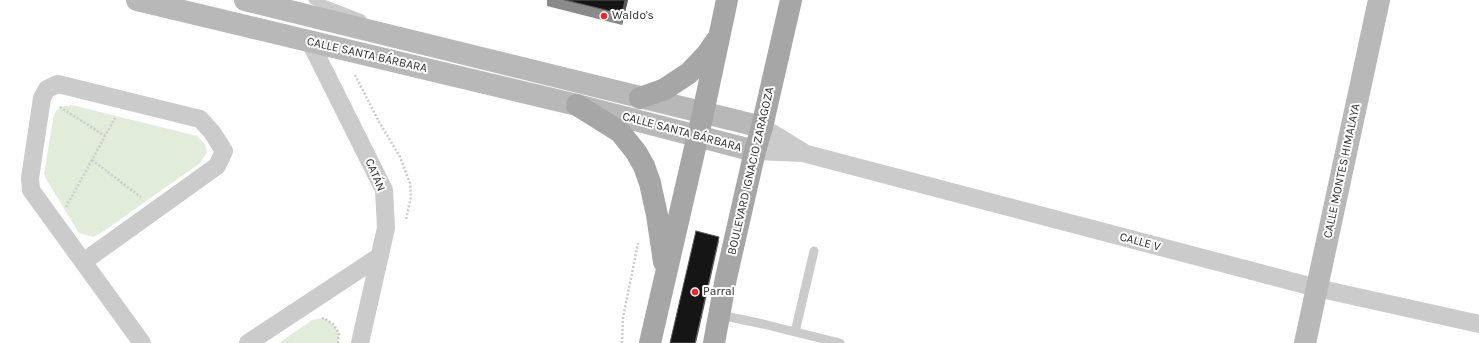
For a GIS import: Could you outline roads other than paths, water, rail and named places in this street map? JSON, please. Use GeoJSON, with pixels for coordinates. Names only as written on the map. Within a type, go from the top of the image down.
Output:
{"type":"FeatureCollection","features":[{"type":"Feature","properties":{"kind":"main road"},"geometry":{"type":"LineString","coordinates":[[650,343],[703,114],[727,0]]}},
{"type":"Feature","properties":{"kind":"main road","name":"BOULEVARD IGNACIO ZARAGOZA"},"geometry":{"type":"LineString","coordinates":[[714,343],[726,278],[791,0]]}},
{"type":"Feature","properties":{"kind":"main road"},"geometry":{"type":"LineString","coordinates":[[640,98],[665,89],[689,73],[707,54],[719,36]]}},
{"type":"Feature","properties":{"kind":"main road"},"geometry":{"type":"LineString","coordinates":[[577,105],[620,132],[636,152],[644,166],[650,182],[658,215],[665,274]]}},
{"type":"Feature","properties":{"kind":"street","name":"CALLE SANTA BÁRBARA"},"geometry":{"type":"LineString","coordinates":[[137,0],[520,91],[755,151],[803,153]]}},
{"type":"Feature","properties":{"kind":"street","name":"CALLE SANTA BÁRBARA"},"geometry":{"type":"LineString","coordinates":[[245,0],[526,68],[762,128],[803,153]]}},
{"type":"Feature","properties":{"kind":"street","name":"CALLE MONTES HIMALAYA"},"geometry":{"type":"LineString","coordinates":[[1305,343],[1379,0]]}},
{"type":"Feature","properties":{"kind":"street","name":"CATÁN"},"geometry":{"type":"LineString","coordinates":[[310,42],[384,190],[386,228],[360,343]]}},
{"type":"Feature","properties":{"kind":"street"},"geometry":{"type":"LineString","coordinates":[[520,91],[526,68]]}},
{"type":"Feature","properties":{"kind":"street"},"geometry":{"type":"LineString","coordinates":[[83,262],[217,166],[224,151],[212,132],[200,119],[58,84],[47,89],[42,98],[30,178],[31,190],[83,262],[142,343]]}},
{"type":"Feature","properties":{"kind":"street","name":"CALLE V"},"geometry":{"type":"LineString","coordinates":[[803,153],[1316,288],[1479,324]]}},
{"type":"Feature","properties":{"kind":"street"},"geometry":{"type":"LineString","coordinates":[[248,343],[380,256]]}},
{"type":"Feature","properties":{"kind":"lane"},"geometry":{"type":"LineString","coordinates":[[313,0],[444,48]]}},
{"type":"Feature","properties":{"kind":"lane"},"geometry":{"type":"LineString","coordinates":[[795,332],[814,251]]}},
{"type":"Feature","properties":{"kind":"lane"},"geometry":{"type":"LineString","coordinates":[[720,316],[840,343]]}},
{"type":"Feature","properties":{"kind":"place","name":"Waldo's"},"geometry":{"type":"Point","coordinates":[604,16]}},
{"type":"Feature","properties":{"kind":"place","name":"Parral"},"geometry":{"type":"Point","coordinates":[695,292]}}]}
